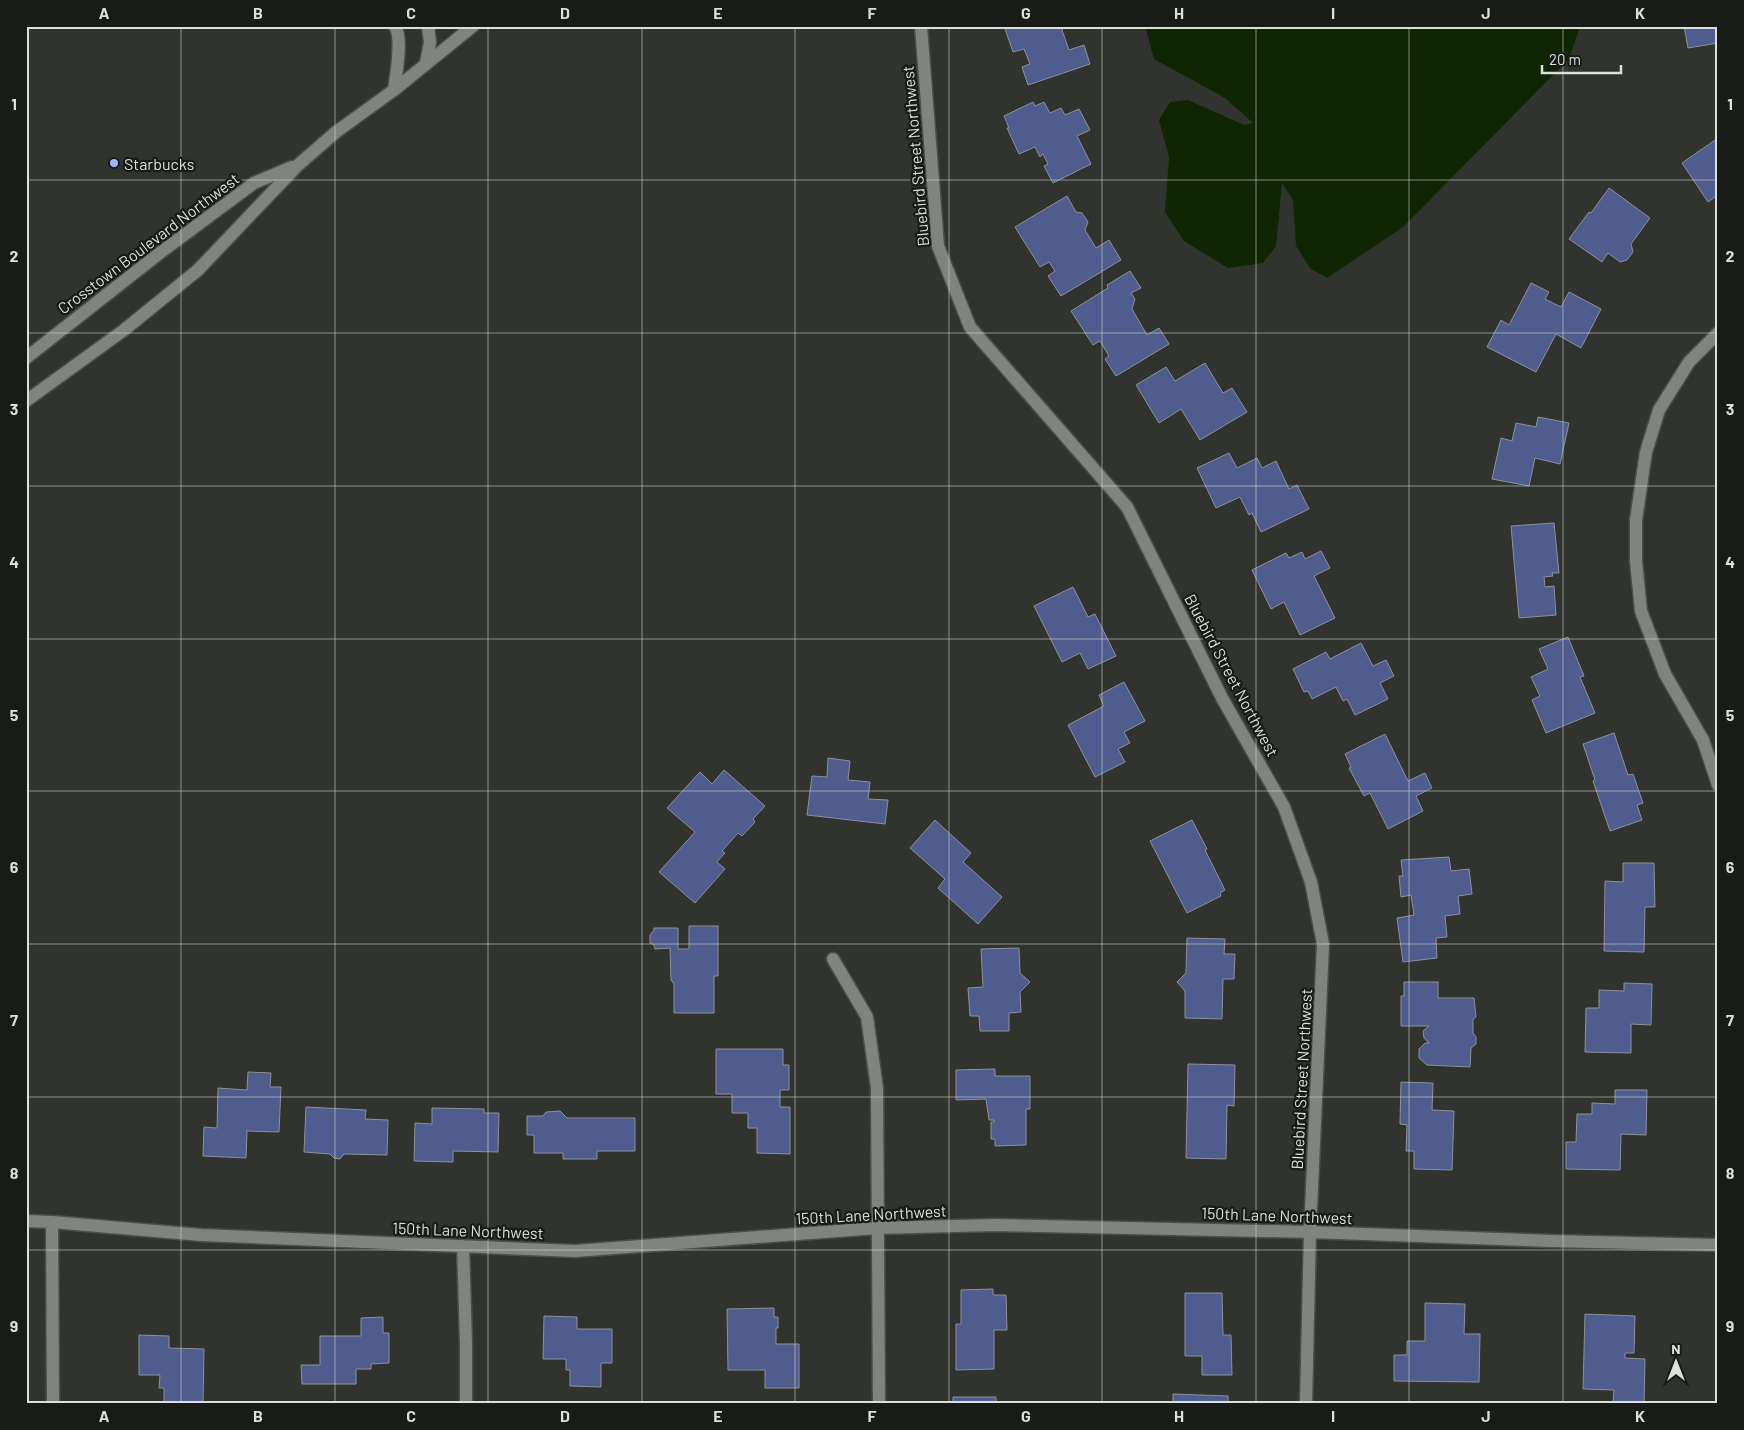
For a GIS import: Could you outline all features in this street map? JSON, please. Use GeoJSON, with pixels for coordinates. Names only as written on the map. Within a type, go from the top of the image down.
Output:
{"type":"FeatureCollection","features":[{"type":"Feature","properties":{"kind":"street"},"geometry":{"type":"LineString","coordinates":[[394,90],[398,49],[395,26]]}},
{"type":"Feature","properties":{"kind":"street"},"geometry":{"type":"LineString","coordinates":[[426,63],[430,42],[428,26]]}},
{"type":"Feature","properties":{"kind":"street","name":"Crosstown Boulevard Northwest"},"geometry":{"type":"LineString","coordinates":[[26,401],[124,330],[198,270],[296,166],[336,132],[394,90],[472,26]]}},
{"type":"Feature","properties":{"kind":"street","name":"Bluebird Street Northwest"},"geometry":{"type":"LineString","coordinates":[[921,26],[938,246],[970,327],[1127,507],[1222,698],[1284,807],[1311,882],[1323,944],[1310,1232],[1306,1404]]}},
{"type":"Feature","properties":{"kind":"street","name":"Crosstown Boulevard Northwest"},"geometry":{"type":"LineString","coordinates":[[26,358],[161,252],[254,183],[296,166]]}},
{"type":"Feature","properties":{"kind":"street"},"geometry":{"type":"LineString","coordinates":[[1718,333],[1689,362],[1659,410],[1646,452],[1636,520],[1636,560],[1641,611],[1665,674],[1703,740],[1718,786]]}},
{"type":"Feature","properties":{"kind":"street"},"geometry":{"type":"LineString","coordinates":[[834,959],[867,1017],[877,1088],[880,1404]]}},
{"type":"Feature","properties":{"kind":"street","name":"150th Lane Northwest"},"geometry":{"type":"LineString","coordinates":[[26,1221],[201,1235],[575,1250],[877,1228],[995,1224],[1718,1245]]}},
{"type":"Feature","properties":{"kind":"street"},"geometry":{"type":"LineString","coordinates":[[52,1222],[53,1404]]}},
{"type":"Feature","properties":{"kind":"street"},"geometry":{"type":"LineString","coordinates":[[462,1246],[466,1343],[466,1404]]}},
{"type":"Feature","properties":{"kind":"shaded area"},"geometry":{"type":"Polygon","coordinates":[[[1145,26],[1580,26],[1569,59],[1403,227],[1327,278],[1310,268],[1296,246],[1293,200],[1282,183],[1276,246],[1263,263],[1228,268],[1184,241],[1165,212],[1169,157],[1159,120],[1170,102],[1188,100],[1244,125],[1253,123],[1225,98],[1154,59],[1145,26]]]}},
{"type":"Feature","properties":{"kind":"building"},"geometry":{"type":"Polygon","coordinates":[[[1004,26],[1064,26],[1062,30],[1069,50],[1084,45],[1090,64],[1028,85],[1022,67],[1030,64],[1024,49],[1013,52],[1004,26]]]}},
{"type":"Feature","properties":{"kind":"building"},"geometry":{"type":"Polygon","coordinates":[[[1684,26],[1718,26],[1718,43],[1688,48],[1684,26]]]}},
{"type":"Feature","properties":{"kind":"building"},"geometry":{"type":"Polygon","coordinates":[[[1033,102],[1035,106],[1044,102],[1050,113],[1061,108],[1065,115],[1079,109],[1090,130],[1077,136],[1091,164],[1053,183],[1044,166],[1048,164],[1043,154],[1040,157],[1035,147],[1019,154],[1007,128],[1009,128],[1004,116],[1033,102]]]}},
{"type":"Feature","properties":{"kind":"building"},"geometry":{"type":"Polygon","coordinates":[[[1718,138],[1718,195],[1708,202],[1682,163],[1718,138]]]}},
{"type":"Feature","properties":{"kind":"building"},"geometry":{"type":"Polygon","coordinates":[[[1609,188],[1650,218],[1631,244],[1633,252],[1627,260],[1620,262],[1608,253],[1602,262],[1569,239],[1609,188]]]}},
{"type":"Feature","properties":{"kind":"building"},"geometry":{"type":"Polygon","coordinates":[[[1067,196],[1076,212],[1082,213],[1088,222],[1085,230],[1096,248],[1109,240],[1121,260],[1061,296],[1048,276],[1055,271],[1049,262],[1040,267],[1015,227],[1067,196]]]}},
{"type":"Feature","properties":{"kind":"building"},"geometry":{"type":"Polygon","coordinates":[[[1130,271],[1141,288],[1131,293],[1135,299],[1132,309],[1147,335],[1159,328],[1169,344],[1116,376],[1105,359],[1109,356],[1100,341],[1093,345],[1071,311],[1108,288],[1107,285],[1130,271]]]}},
{"type":"Feature","properties":{"kind":"building"},"geometry":{"type":"Polygon","coordinates":[[[1531,283],[1549,292],[1545,299],[1561,307],[1569,292],[1601,309],[1581,348],[1556,334],[1536,372],[1487,347],[1501,320],[1509,325],[1531,283]]]}},
{"type":"Feature","properties":{"kind":"building"},"geometry":{"type":"Polygon","coordinates":[[[1205,363],[1223,393],[1232,388],[1247,412],[1200,440],[1181,409],[1159,423],[1136,385],[1166,367],[1175,381],[1205,363]]]}},
{"type":"Feature","properties":{"kind":"building"},"geometry":{"type":"Polygon","coordinates":[[[1538,417],[1569,423],[1560,464],[1535,458],[1529,486],[1492,479],[1501,438],[1512,441],[1516,423],[1536,427],[1538,417]]]}},
{"type":"Feature","properties":{"kind":"building"},"geometry":{"type":"Polygon","coordinates":[[[1229,453],[1237,468],[1257,458],[1262,468],[1276,461],[1289,489],[1297,485],[1309,509],[1261,532],[1252,513],[1249,515],[1240,497],[1216,508],[1197,468],[1229,453]]]}},
{"type":"Feature","properties":{"kind":"building"},"geometry":{"type":"Polygon","coordinates":[[[1554,523],[1559,573],[1552,573],[1553,576],[1544,577],[1545,587],[1554,586],[1556,615],[1519,618],[1511,526],[1554,523]]]}},
{"type":"Feature","properties":{"kind":"building"},"geometry":{"type":"Polygon","coordinates":[[[1321,551],[1330,568],[1314,576],[1335,618],[1300,635],[1284,602],[1271,609],[1252,570],[1286,553],[1289,558],[1302,552],[1305,559],[1321,551]]]}},
{"type":"Feature","properties":{"kind":"building"},"geometry":{"type":"Polygon","coordinates":[[[1073,587],[1088,617],[1095,614],[1116,656],[1088,669],[1080,653],[1062,662],[1034,606],[1073,587]]]}},
{"type":"Feature","properties":{"kind":"building"},"geometry":{"type":"Polygon","coordinates":[[[1568,637],[1584,676],[1580,677],[1595,713],[1546,733],[1532,700],[1540,696],[1531,677],[1548,669],[1539,649],[1568,637]]]}},
{"type":"Feature","properties":{"kind":"building"},"geometry":{"type":"Polygon","coordinates":[[[1361,643],[1373,666],[1386,660],[1394,676],[1380,683],[1388,699],[1355,715],[1347,699],[1343,701],[1336,687],[1312,699],[1308,691],[1304,692],[1293,669],[1326,652],[1330,659],[1361,643]]]}},
{"type":"Feature","properties":{"kind":"building"},"geometry":{"type":"Polygon","coordinates":[[[1124,682],[1145,721],[1124,732],[1130,743],[1118,749],[1125,762],[1095,777],[1068,725],[1104,706],[1099,695],[1124,682]]]}},
{"type":"Feature","properties":{"kind":"building"},"geometry":{"type":"Polygon","coordinates":[[[1614,733],[1628,775],[1633,774],[1643,803],[1637,805],[1642,820],[1610,831],[1583,744],[1614,733]]]}},
{"type":"Feature","properties":{"kind":"building"},"geometry":{"type":"Polygon","coordinates":[[[1385,734],[1408,781],[1425,773],[1432,788],[1416,796],[1423,811],[1388,829],[1370,793],[1364,796],[1349,768],[1351,767],[1345,754],[1385,734]]]}},
{"type":"Feature","properties":{"kind":"building"},"geometry":{"type":"Polygon","coordinates":[[[828,758],[850,761],[848,780],[870,782],[868,799],[888,800],[885,824],[807,815],[812,776],[827,777],[828,758]]]}},
{"type":"Feature","properties":{"kind":"building"},"geometry":{"type":"Polygon","coordinates":[[[724,770],[765,806],[753,819],[755,822],[742,836],[738,833],[722,851],[725,853],[717,862],[725,869],[695,903],[659,872],[695,832],[667,808],[700,772],[712,784],[724,770]]]}},
{"type":"Feature","properties":{"kind":"building"},"geometry":{"type":"Polygon","coordinates":[[[935,820],[971,853],[963,862],[1002,897],[978,924],[938,888],[945,879],[910,848],[935,820]]]}},
{"type":"Feature","properties":{"kind":"building"},"geometry":{"type":"Polygon","coordinates":[[[1192,820],[1225,890],[1220,893],[1221,896],[1187,913],[1150,841],[1192,820]]]}},
{"type":"Feature","properties":{"kind":"building"},"geometry":{"type":"Polygon","coordinates":[[[1449,857],[1451,871],[1469,869],[1472,894],[1458,896],[1460,914],[1445,916],[1447,937],[1436,938],[1437,958],[1403,962],[1397,918],[1414,915],[1411,895],[1401,897],[1399,876],[1403,876],[1401,860],[1449,857]]]}},
{"type":"Feature","properties":{"kind":"building"},"geometry":{"type":"Polygon","coordinates":[[[1623,863],[1654,863],[1655,907],[1645,907],[1644,952],[1604,951],[1605,881],[1623,882],[1623,863]]]}},
{"type":"Feature","properties":{"kind":"building"},"geometry":{"type":"Polygon","coordinates":[[[689,926],[718,926],[718,976],[714,976],[714,1013],[674,1013],[674,984],[671,980],[670,948],[655,949],[654,945],[650,943],[650,935],[654,928],[678,928],[678,949],[689,949],[689,926]]]}},
{"type":"Feature","properties":{"kind":"building"},"geometry":{"type":"Polygon","coordinates":[[[1187,938],[1225,939],[1224,954],[1235,954],[1234,979],[1223,979],[1222,1019],[1185,1018],[1185,991],[1177,982],[1186,973],[1187,938]]]}},
{"type":"Feature","properties":{"kind":"building"},"geometry":{"type":"Polygon","coordinates":[[[1019,948],[1020,973],[1030,982],[1020,992],[1021,1012],[1009,1013],[1009,1031],[980,1031],[979,1016],[970,1016],[968,988],[983,987],[981,949],[1019,948]]]}},
{"type":"Feature","properties":{"kind":"building"},"geometry":{"type":"Polygon","coordinates":[[[1404,982],[1438,982],[1438,998],[1474,998],[1476,1017],[1473,1019],[1473,1033],[1476,1037],[1476,1044],[1471,1048],[1470,1067],[1427,1065],[1419,1058],[1419,1049],[1425,1043],[1429,1043],[1424,1038],[1423,1031],[1429,1026],[1401,1026],[1401,996],[1404,996],[1404,982]]]}},
{"type":"Feature","properties":{"kind":"building"},"geometry":{"type":"Polygon","coordinates":[[[1624,983],[1652,984],[1651,1025],[1631,1024],[1631,1053],[1585,1052],[1586,1008],[1599,1008],[1599,990],[1624,991],[1624,983]]]}},
{"type":"Feature","properties":{"kind":"building"},"geometry":{"type":"Polygon","coordinates":[[[716,1049],[783,1049],[783,1065],[789,1065],[789,1090],[780,1090],[780,1107],[790,1107],[790,1154],[757,1153],[757,1128],[748,1128],[748,1113],[732,1113],[732,1094],[716,1094],[716,1049]]]}},
{"type":"Feature","properties":{"kind":"building"},"geometry":{"type":"Polygon","coordinates":[[[1188,1064],[1235,1065],[1234,1106],[1227,1105],[1226,1159],[1186,1158],[1188,1064]]]}},
{"type":"Feature","properties":{"kind":"building"},"geometry":{"type":"Polygon","coordinates":[[[995,1069],[995,1076],[1030,1076],[1030,1109],[1026,1109],[1026,1145],[995,1146],[995,1139],[991,1139],[991,1122],[994,1122],[994,1120],[989,1120],[986,1099],[956,1100],[956,1070],[995,1069]]]}},
{"type":"Feature","properties":{"kind":"building"},"geometry":{"type":"Polygon","coordinates":[[[248,1072],[271,1073],[270,1087],[281,1087],[279,1132],[247,1131],[246,1158],[203,1156],[204,1127],[217,1128],[218,1088],[247,1090],[248,1072]]]}},
{"type":"Feature","properties":{"kind":"building"},"geometry":{"type":"Polygon","coordinates":[[[1401,1082],[1433,1083],[1432,1110],[1454,1111],[1452,1170],[1414,1169],[1414,1151],[1406,1151],[1407,1125],[1400,1124],[1401,1082]]]}},
{"type":"Feature","properties":{"kind":"building"},"geometry":{"type":"Polygon","coordinates":[[[1615,1090],[1647,1090],[1646,1135],[1621,1134],[1620,1170],[1566,1169],[1566,1142],[1576,1142],[1577,1114],[1592,1114],[1592,1103],[1615,1104],[1615,1090]]]}},
{"type":"Feature","properties":{"kind":"building"},"geometry":{"type":"Polygon","coordinates":[[[306,1107],[366,1110],[365,1119],[388,1120],[387,1155],[344,1154],[340,1159],[334,1158],[330,1154],[304,1152],[306,1107]]]}},
{"type":"Feature","properties":{"kind":"building"},"geometry":{"type":"Polygon","coordinates":[[[432,1108],[484,1109],[484,1113],[499,1113],[498,1152],[453,1151],[453,1162],[414,1161],[415,1123],[432,1124],[432,1108]]]}},
{"type":"Feature","properties":{"kind":"building"},"geometry":{"type":"Polygon","coordinates":[[[560,1111],[567,1118],[635,1118],[635,1151],[597,1151],[597,1159],[563,1159],[563,1153],[534,1153],[534,1135],[527,1135],[527,1116],[543,1116],[546,1112],[560,1111]]]}},
{"type":"Feature","properties":{"kind":"building"},"geometry":{"type":"Polygon","coordinates":[[[993,1289],[993,1295],[1006,1295],[1007,1330],[994,1330],[994,1369],[956,1370],[956,1324],[961,1324],[961,1290],[993,1289]]]}},
{"type":"Feature","properties":{"kind":"building"},"geometry":{"type":"Polygon","coordinates":[[[1185,1293],[1222,1293],[1223,1335],[1231,1335],[1232,1375],[1202,1375],[1202,1356],[1185,1356],[1185,1293]]]}},
{"type":"Feature","properties":{"kind":"building"},"geometry":{"type":"Polygon","coordinates":[[[1425,1303],[1465,1304],[1464,1334],[1480,1334],[1479,1382],[1394,1381],[1394,1355],[1407,1355],[1407,1341],[1425,1341],[1425,1303]]]}},
{"type":"Feature","properties":{"kind":"building"},"geometry":{"type":"Polygon","coordinates":[[[774,1308],[774,1317],[778,1317],[776,1344],[799,1344],[799,1388],[765,1388],[765,1370],[728,1370],[727,1309],[774,1308]]]}},
{"type":"Feature","properties":{"kind":"building"},"geometry":{"type":"Polygon","coordinates":[[[1585,1314],[1635,1316],[1634,1353],[1625,1353],[1625,1358],[1645,1359],[1644,1404],[1613,1404],[1614,1390],[1583,1389],[1585,1314]]]}},
{"type":"Feature","properties":{"kind":"building"},"geometry":{"type":"Polygon","coordinates":[[[544,1316],[577,1317],[577,1329],[612,1329],[612,1363],[601,1363],[601,1387],[570,1386],[570,1370],[566,1370],[566,1359],[543,1359],[544,1316]]]}},
{"type":"Feature","properties":{"kind":"building"},"geometry":{"type":"Polygon","coordinates":[[[383,1317],[383,1333],[389,1333],[389,1363],[371,1364],[371,1369],[356,1369],[356,1384],[302,1384],[301,1365],[320,1365],[320,1336],[361,1336],[361,1318],[383,1317]]]}},
{"type":"Feature","properties":{"kind":"building"},"geometry":{"type":"Polygon","coordinates":[[[139,1335],[169,1336],[169,1348],[204,1349],[203,1404],[164,1404],[164,1388],[159,1388],[160,1375],[139,1375],[139,1335]]]}},
{"type":"Feature","properties":{"kind":"building"},"geometry":{"type":"Polygon","coordinates":[[[1173,1394],[1228,1396],[1228,1404],[1173,1404],[1173,1394]]]}},
{"type":"Feature","properties":{"kind":"building"},"geometry":{"type":"Polygon","coordinates":[[[953,1397],[996,1397],[996,1404],[953,1404],[953,1397]]]}},
{"type":"Feature","properties":{"kind":"place","name":"Starbucks"},"geometry":{"type":"Point","coordinates":[114,163]}}]}
